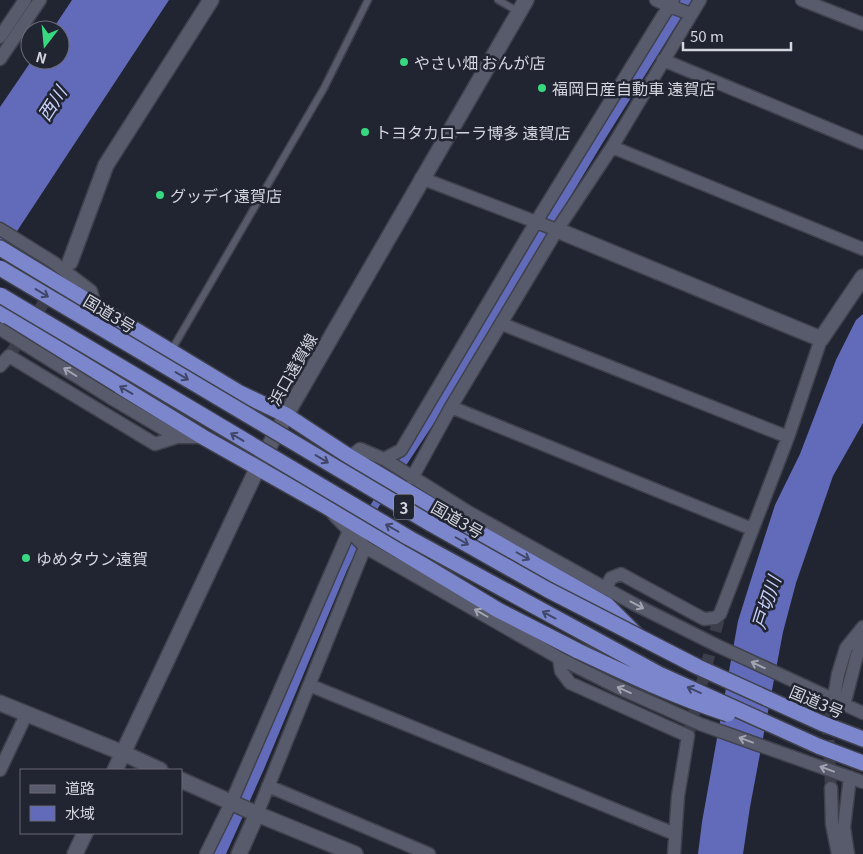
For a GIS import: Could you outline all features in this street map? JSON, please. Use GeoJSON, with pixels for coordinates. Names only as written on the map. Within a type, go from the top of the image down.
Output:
{"type":"FeatureCollection","features":[{"type":"Feature","properties":{"kind":"highway"},"geometry":{"type":"LineString","coordinates":[[0,248],[238,392],[286,415],[350,458],[607,605],[639,637]]}},
{"type":"Feature","properties":{"kind":"highway","name":"国道3号"},"geometry":{"type":"LineString","coordinates":[[0,268],[431,524],[548,590],[698,667],[820,722],[863,739]]}},
{"type":"Feature","properties":{"kind":"highway","name":"3"},"geometry":{"type":"LineString","coordinates":[[0,295],[409,538],[659,674],[812,743],[863,763]]}},
{"type":"Feature","properties":{"kind":"highway"},"geometry":{"type":"LineString","coordinates":[[0,313],[203,437],[327,507],[498,610],[578,651],[691,702],[812,743]]}},
{"type":"Feature","properties":{"kind":"street"},"geometry":{"type":"LineString","coordinates":[[1,32],[25,0]]}},
{"type":"Feature","properties":{"kind":"street"},"geometry":{"type":"LineString","coordinates":[[0,59],[40,0]]}},
{"type":"Feature","properties":{"kind":"street"},"geometry":{"type":"LineString","coordinates":[[70,262],[106,165],[211,0]]}},
{"type":"Feature","properties":{"kind":"street"},"geometry":{"type":"LineString","coordinates":[[656,0],[671,3],[691,14]]}},
{"type":"Feature","properties":{"kind":"street"},"geometry":{"type":"LineString","coordinates":[[412,478],[450,408],[557,230],[612,148],[700,0]]}},
{"type":"Feature","properties":{"kind":"street"},"geometry":{"type":"LineString","coordinates":[[802,0],[863,24]]}},
{"type":"Feature","properties":{"kind":"street"},"geometry":{"type":"LineString","coordinates":[[384,459],[401,450],[536,222],[671,3]]}},
{"type":"Feature","properties":{"kind":"street","name":"浜口遠賀線"},"geometry":{"type":"LineString","coordinates":[[115,769],[257,469],[286,415],[522,6]]}},
{"type":"Feature","properties":{"kind":"street"},"geometry":{"type":"LineString","coordinates":[[663,60],[863,143]]}},
{"type":"Feature","properties":{"kind":"street"},"geometry":{"type":"LineString","coordinates":[[612,148],[863,249]]}},
{"type":"Feature","properties":{"kind":"street"},"geometry":{"type":"LineString","coordinates":[[422,178],[557,230],[821,339]]}},
{"type":"Feature","properties":{"kind":"street"},"geometry":{"type":"LineString","coordinates":[[0,229],[53,262],[91,291],[95,306]]}},
{"type":"Feature","properties":{"kind":"street"},"geometry":{"type":"LineString","coordinates":[[606,588],[611,578],[621,574],[704,619],[715,618],[720,614],[788,436],[821,339],[857,291],[863,277]]}},
{"type":"Feature","properties":{"kind":"street"},"geometry":{"type":"LineString","coordinates":[[502,324],[788,436]]}},
{"type":"Feature","properties":{"kind":"street"},"geometry":{"type":"LineString","coordinates":[[0,330],[177,437]]}},
{"type":"Feature","properties":{"kind":"street"},"geometry":{"type":"LineString","coordinates":[[0,366],[9,356],[155,444],[177,437],[203,437]]}},
{"type":"Feature","properties":{"kind":"street"},"geometry":{"type":"LineString","coordinates":[[450,408],[752,529]]}},
{"type":"Feature","properties":{"kind":"street"},"geometry":{"type":"LineString","coordinates":[[350,458],[360,449],[384,459],[470,513],[634,604],[863,714]]}},
{"type":"Feature","properties":{"kind":"street"},"geometry":{"type":"LineString","coordinates":[[327,507],[365,547],[559,658],[618,688],[700,724],[863,782]]}},
{"type":"Feature","properties":{"kind":"street"},"geometry":{"type":"LineString","coordinates":[[206,854],[231,803],[349,531]]}},
{"type":"Feature","properties":{"kind":"street"},"geometry":{"type":"LineString","coordinates":[[239,854],[365,547]]}},
{"type":"Feature","properties":{"kind":"street"},"geometry":{"type":"LineString","coordinates":[[839,701],[838,674],[846,648],[863,627]]}},
{"type":"Feature","properties":{"kind":"street"},"geometry":{"type":"LineString","coordinates":[[839,701],[863,642]]}},
{"type":"Feature","properties":{"kind":"street"},"geometry":{"type":"LineString","coordinates":[[559,658],[561,671],[570,683],[688,736],[674,854]]}},
{"type":"Feature","properties":{"kind":"street"},"geometry":{"type":"LineString","coordinates":[[309,685],[675,834]]}},
{"type":"Feature","properties":{"kind":"street"},"geometry":{"type":"LineString","coordinates":[[0,702],[158,769]]}},
{"type":"Feature","properties":{"kind":"street"},"geometry":{"type":"LineString","coordinates":[[0,770],[27,713]]}},
{"type":"Feature","properties":{"kind":"street"},"geometry":{"type":"LineString","coordinates":[[848,854],[844,828],[850,777]]}},
{"type":"Feature","properties":{"kind":"street"},"geometry":{"type":"LineString","coordinates":[[182,780],[231,803],[355,854]]}},
{"type":"Feature","properties":{"kind":"street"},"geometry":{"type":"LineString","coordinates":[[268,786],[429,854]]}},
{"type":"Feature","properties":{"kind":"street"},"geometry":{"type":"LineString","coordinates":[[831,788],[832,824],[838,854]]}},
{"type":"Feature","properties":{"kind":"street"},"geometry":{"type":"LineString","coordinates":[[75,854],[85,834]]}},
{"type":"Feature","properties":{"kind":"lane"},"geometry":{"type":"LineString","coordinates":[[171,351],[320,95],[368,0]]}},
{"type":"Feature","properties":{"kind":"lane"},"geometry":{"type":"LineString","coordinates":[[498,0],[522,6]]}},
{"type":"Feature","properties":{"kind":"water","name":"西川"},"geometry":{"type":"Polygon","coordinates":[[[72,0],[169,0],[0,257],[0,107],[25,70],[70,70],[70,20],[59,20],[72,0]]]}},
{"type":"Feature","properties":{"kind":"water"},"geometry":{"type":"Polygon","coordinates":[[[680,0],[692,0],[602,144],[434,423],[378,508],[347,570],[264,769],[226,854],[211,854],[345,545],[439,397],[680,0]]]}},
{"type":"Feature","properties":{"kind":"water","name":"戸切川"},"geometry":{"type":"Polygon","coordinates":[[[863,314],[863,423],[833,476],[796,583],[783,632],[743,854],[698,854],[738,621],[775,505],[800,454],[836,360],[856,320],[863,314]]]}},
{"type":"Feature","properties":{"kind":"tunnel"},"geometry":{"type":"LineString","coordinates":[[9,356],[62,275]]}},
{"type":"Feature","properties":{"kind":"tunnel"},"geometry":{"type":"LineString","coordinates":[[688,736],[720,614]]}},
{"type":"Feature","properties":{"kind":"tunnel"},"geometry":{"type":"LineString","coordinates":[[831,788],[828,732],[834,697]]}},
{"type":"Feature","properties":{"kind":"place","name":"やさい畑 おんが店"},"geometry":{"type":"Point","coordinates":[404,62]}},
{"type":"Feature","properties":{"kind":"place","name":"福岡日産自動車 遠賀店"},"geometry":{"type":"Point","coordinates":[542,88]}},
{"type":"Feature","properties":{"kind":"place","name":"トヨタカローラ博多 遠賀店"},"geometry":{"type":"Point","coordinates":[365,132]}},
{"type":"Feature","properties":{"kind":"place","name":"グッデイ遠賀店"},"geometry":{"type":"Point","coordinates":[160,195]}},
{"type":"Feature","properties":{"kind":"place","name":"ゆめタウン遠賀"},"geometry":{"type":"Point","coordinates":[26,558]}}]}
